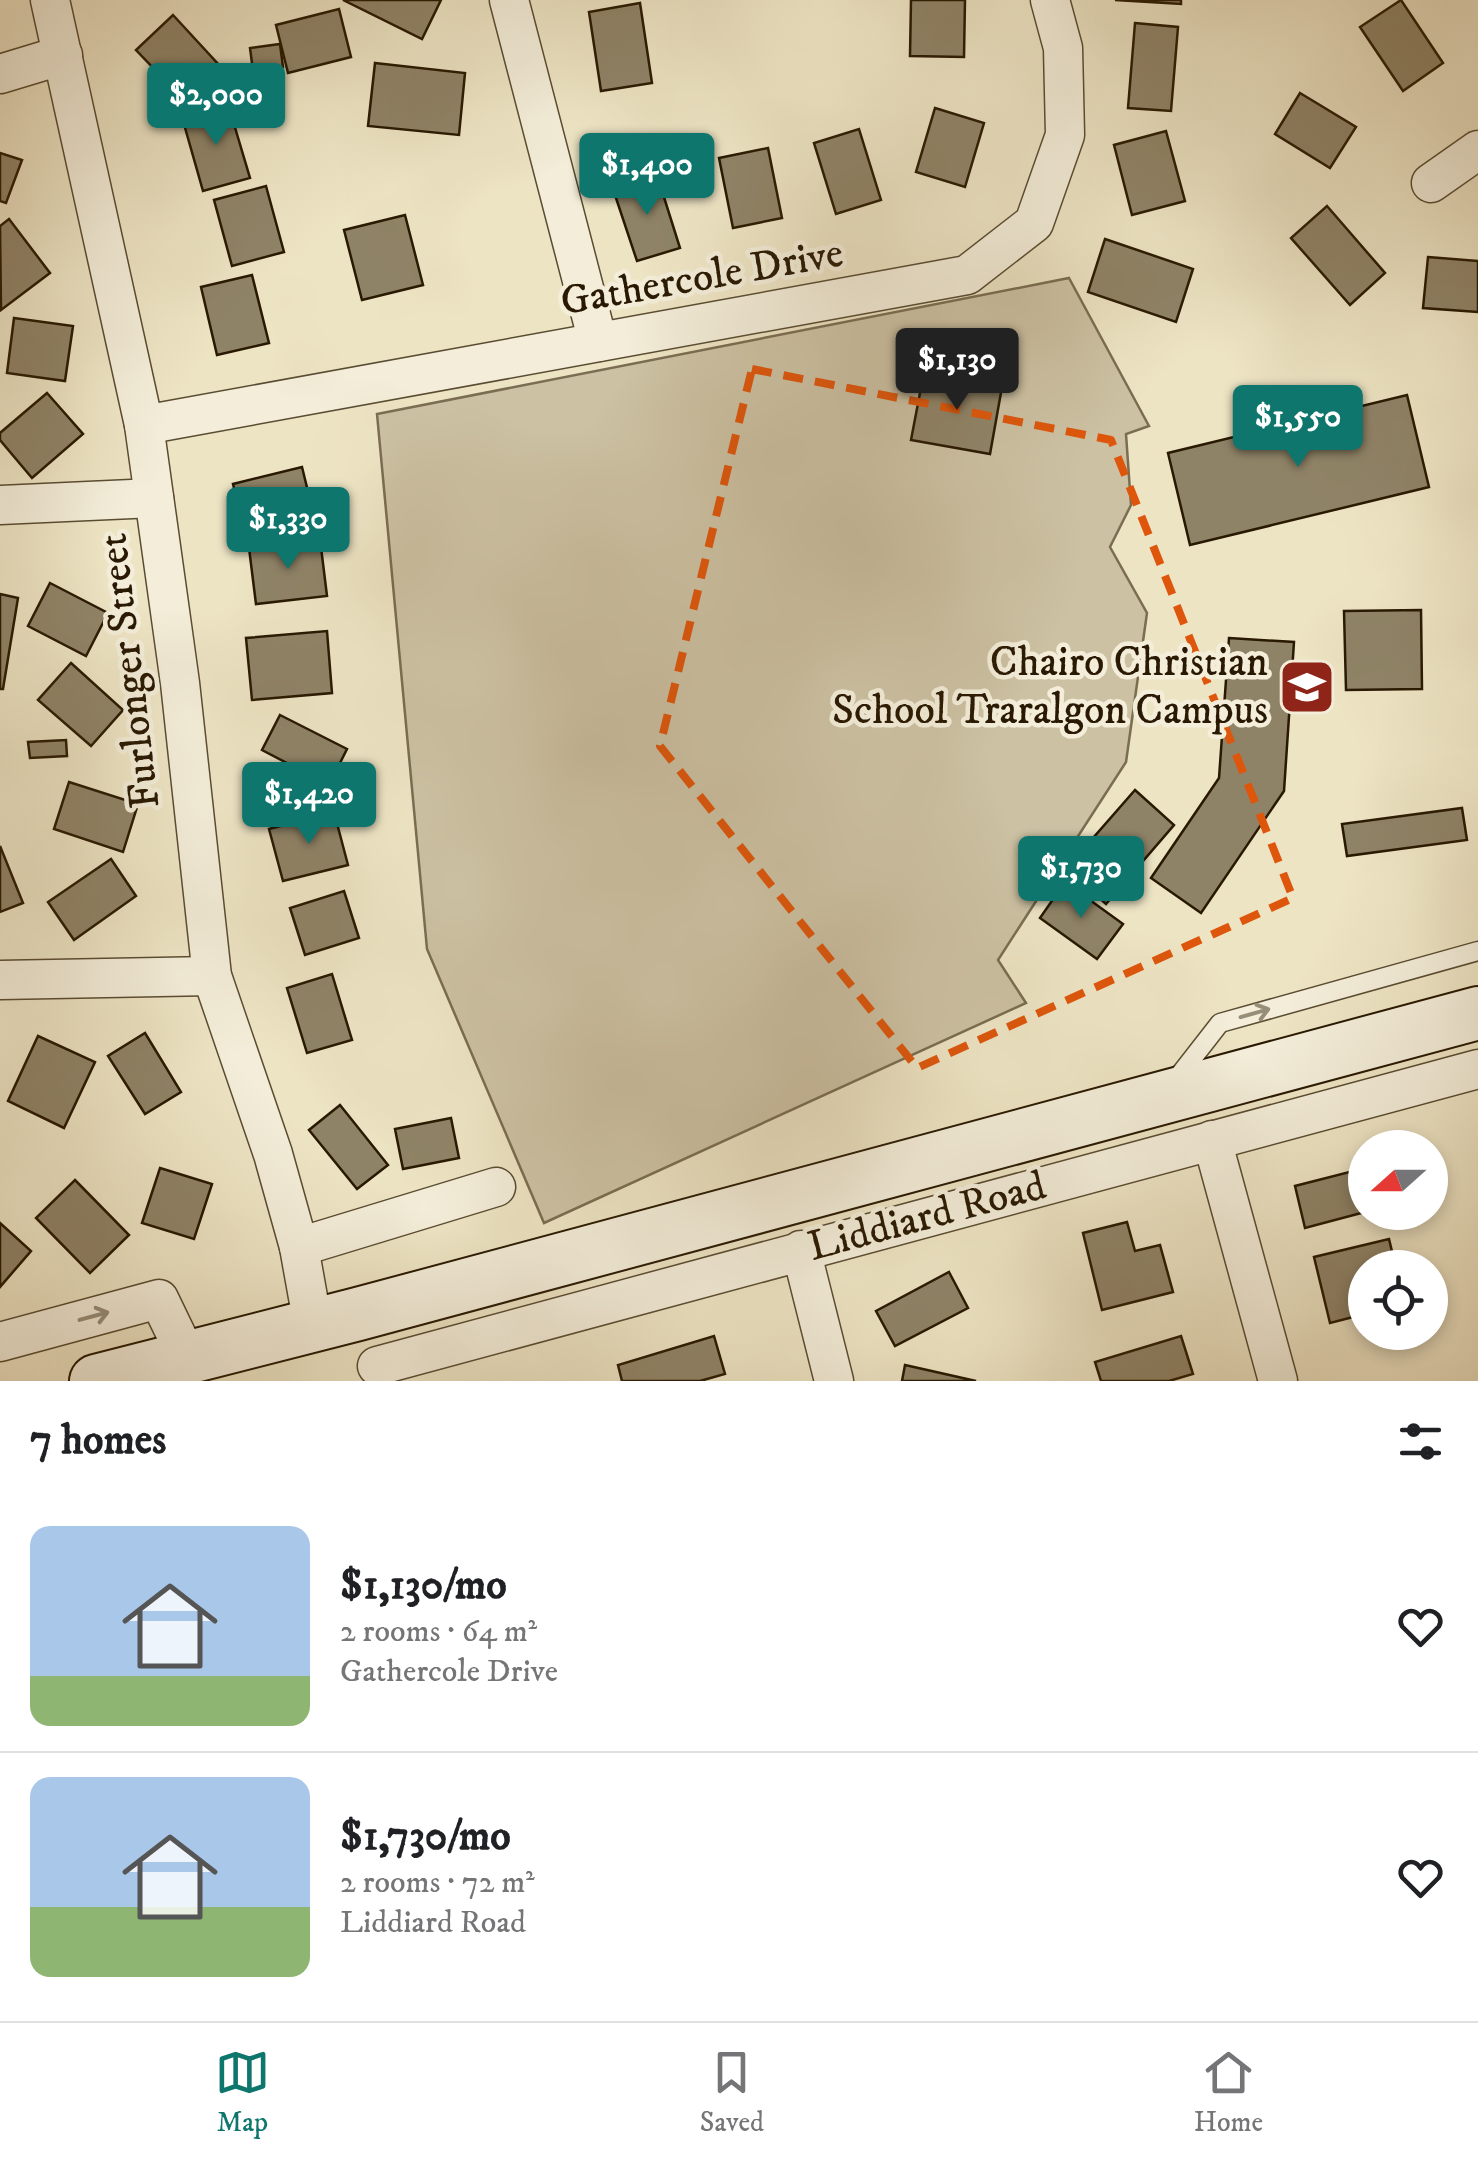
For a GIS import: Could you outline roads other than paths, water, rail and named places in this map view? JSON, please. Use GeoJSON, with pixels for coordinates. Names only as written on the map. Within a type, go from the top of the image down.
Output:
{"type":"FeatureCollection","features":[{"type":"Feature","properties":{"kind":"street","name":"Furlonger Street"},"geometry":{"type":"LineString","coordinates":[[50,0],[144,425],[180,683],[212,976],[273,1154],[299,1247],[335,1319],[379,1374]]}},
{"type":"Feature","properties":{"kind":"street"},"geometry":{"type":"LineString","coordinates":[[508,0],[598,342]]}},
{"type":"Feature","properties":{"kind":"street","name":"Gathercole Drive"},"geometry":{"type":"LineString","coordinates":[[144,425],[967,275],[1034,222],[1065,136],[1062,48],[1050,0]]}},
{"type":"Feature","properties":{"kind":"street"},"geometry":{"type":"LineString","coordinates":[[0,74],[62,56]]}},
{"type":"Feature","properties":{"kind":"street"},"geometry":{"type":"LineString","coordinates":[[1431,182],[1478,150]]}},
{"type":"Feature","properties":{"kind":"street"},"geometry":{"type":"LineString","coordinates":[[0,505],[154,498]]}},
{"type":"Feature","properties":{"kind":"street"},"geometry":{"type":"LineString","coordinates":[[0,980],[212,976]]}},
{"type":"Feature","properties":{"kind":"street","name":"Liddiard Road"},"geometry":{"type":"LineString","coordinates":[[96,1381],[1478,1014]]}},
{"type":"Feature","properties":{"kind":"street","name":"Liddiard Road"},"geometry":{"type":"LineString","coordinates":[[379,1374],[801,1250],[1478,1069]]}},
{"type":"Feature","properties":{"kind":"street"},"geometry":{"type":"LineString","coordinates":[[1212,1140],[1278,1381]]}},
{"type":"Feature","properties":{"kind":"street"},"geometry":{"type":"LineString","coordinates":[[299,1247],[496,1187]]}},
{"type":"Feature","properties":{"kind":"street"},"geometry":{"type":"LineString","coordinates":[[801,1250],[834,1381]]}},
{"type":"Feature","properties":{"kind":"street"},"geometry":{"type":"LineString","coordinates":[[0,1342],[159,1299],[187,1357]]}},
{"type":"Feature","properties":{"kind":"lane"},"geometry":{"type":"LineString","coordinates":[[1162,1099],[1220,1023],[1478,952]]}},
{"type":"Feature","properties":{"kind":"place","name":"Chairo Christian School Traralgon Campus"},"geometry":{"type":"Point","coordinates":[1307,687]}}]}
